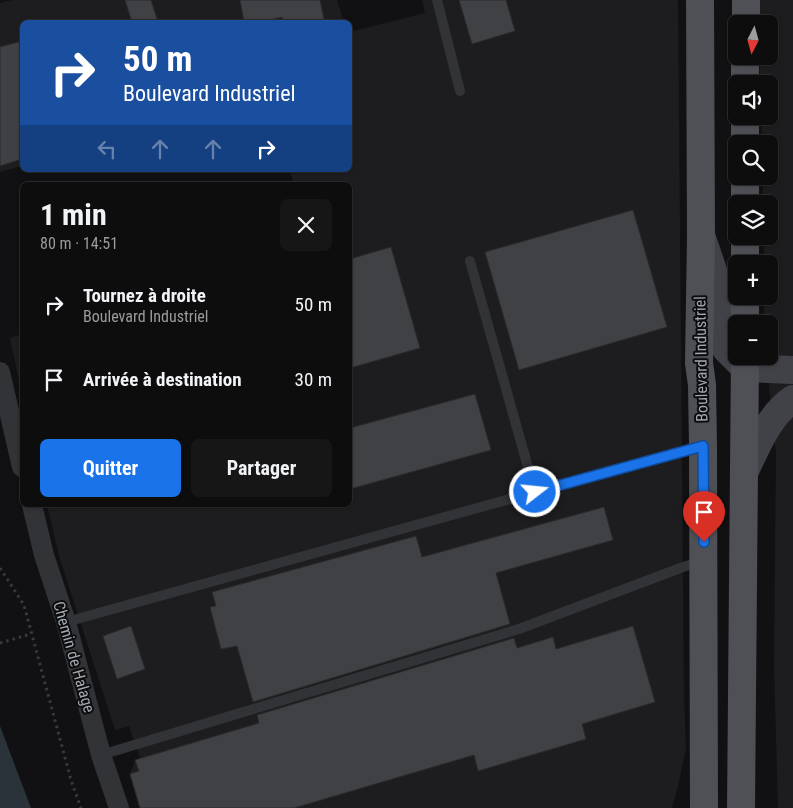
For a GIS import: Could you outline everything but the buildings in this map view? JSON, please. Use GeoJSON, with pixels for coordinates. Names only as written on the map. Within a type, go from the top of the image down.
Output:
{"type":"FeatureCollection","features":[{"type":"Feature","properties":{"kind":"main road","name":"Boulevard Industriel"},"geometry":{"type":"LineString","coordinates":[[700,0],[701,236],[699,363],[702,385],[703,446],[704,808]]}},
{"type":"Feature","properties":{"kind":"main road"},"geometry":{"type":"LineString","coordinates":[[746,0],[746,15]]}},
{"type":"Feature","properties":{"kind":"main road"},"geometry":{"type":"LineString","coordinates":[[741,808],[745,365]]}},
{"type":"Feature","properties":{"kind":"street"},"geometry":{"type":"LineString","coordinates":[[701,236],[719,288],[721,338],[728,350]]}},
{"type":"Feature","properties":{"kind":"street"},"geometry":{"type":"LineString","coordinates":[[763,365],[793,370]]}},
{"type":"Feature","properties":{"kind":"street"},"geometry":{"type":"LineString","coordinates":[[0,372],[20,458]]}},
{"type":"Feature","properties":{"kind":"street"},"geometry":{"type":"LineString","coordinates":[[745,471],[763,434],[774,418],[793,399]]}},
{"type":"Feature","properties":{"kind":"street","name":"Chemin de Halage"},"geometry":{"type":"LineString","coordinates":[[32,507],[44,555],[66,622],[101,755],[119,808]]}},
{"type":"Feature","properties":{"kind":"lane"},"geometry":{"type":"LineString","coordinates":[[437,0],[460,91]]}},
{"type":"Feature","properties":{"kind":"lane"},"geometry":{"type":"LineString","coordinates":[[470,261],[535,492]]}},
{"type":"Feature","properties":{"kind":"lane"},"geometry":{"type":"LineString","coordinates":[[66,622],[703,446]]}},
{"type":"Feature","properties":{"kind":"lane"},"geometry":{"type":"LineString","coordinates":[[101,755],[519,629],[683,567],[704,561]]}},
{"type":"Feature","properties":{"kind":"path"},"geometry":{"type":"LineString","coordinates":[[0,568],[24,605],[71,780],[81,808]]}},
{"type":"Feature","properties":{"kind":"path"},"geometry":{"type":"LineString","coordinates":[[0,643],[31,634]]}},
{"type":"Feature","properties":{"kind":"shaded area"},"geometry":{"type":"Polygon","coordinates":[[[12,0],[337,0],[343,20],[20,20],[20,167],[0,172],[0,3],[12,0]]]}},
{"type":"Feature","properties":{"kind":"shaded area"},"geometry":{"type":"Polygon","coordinates":[[[422,0],[678,0],[686,748],[672,808],[140,808],[130,774],[135,760],[140,758],[129,726],[115,730],[59,556],[47,507],[352,507],[352,182],[293,182],[291,172],[352,172],[352,31],[425,13],[422,0]]]}},
{"type":"Feature","properties":{"kind":"shaded area"},"geometry":{"type":"Polygon","coordinates":[[[758,0],[793,0],[793,808],[778,808],[774,666],[776,454],[767,365],[778,365],[778,315],[764,315],[764,305],[778,305],[778,255],[764,255],[764,245],[778,245],[778,195],[763,195],[763,185],[778,185],[778,135],[762,135],[761,125],[778,125],[778,75],[760,75],[760,65],[778,65],[778,15],[759,15],[758,0]]]}},
{"type":"Feature","properties":{"kind":"shaded area"},"geometry":{"type":"Polygon","coordinates":[[[20,335],[20,386],[10,338],[20,335]]]}},
{"type":"Feature","properties":{"kind":"shaded area"},"geometry":{"type":"Polygon","coordinates":[[[0,726],[31,808],[0,808],[0,726]]]}},
{"type":"Feature","properties":{"kind":"route"},"geometry":{"type":"LineString","coordinates":[[535,492],[703,446],[704,542]]}}]}
